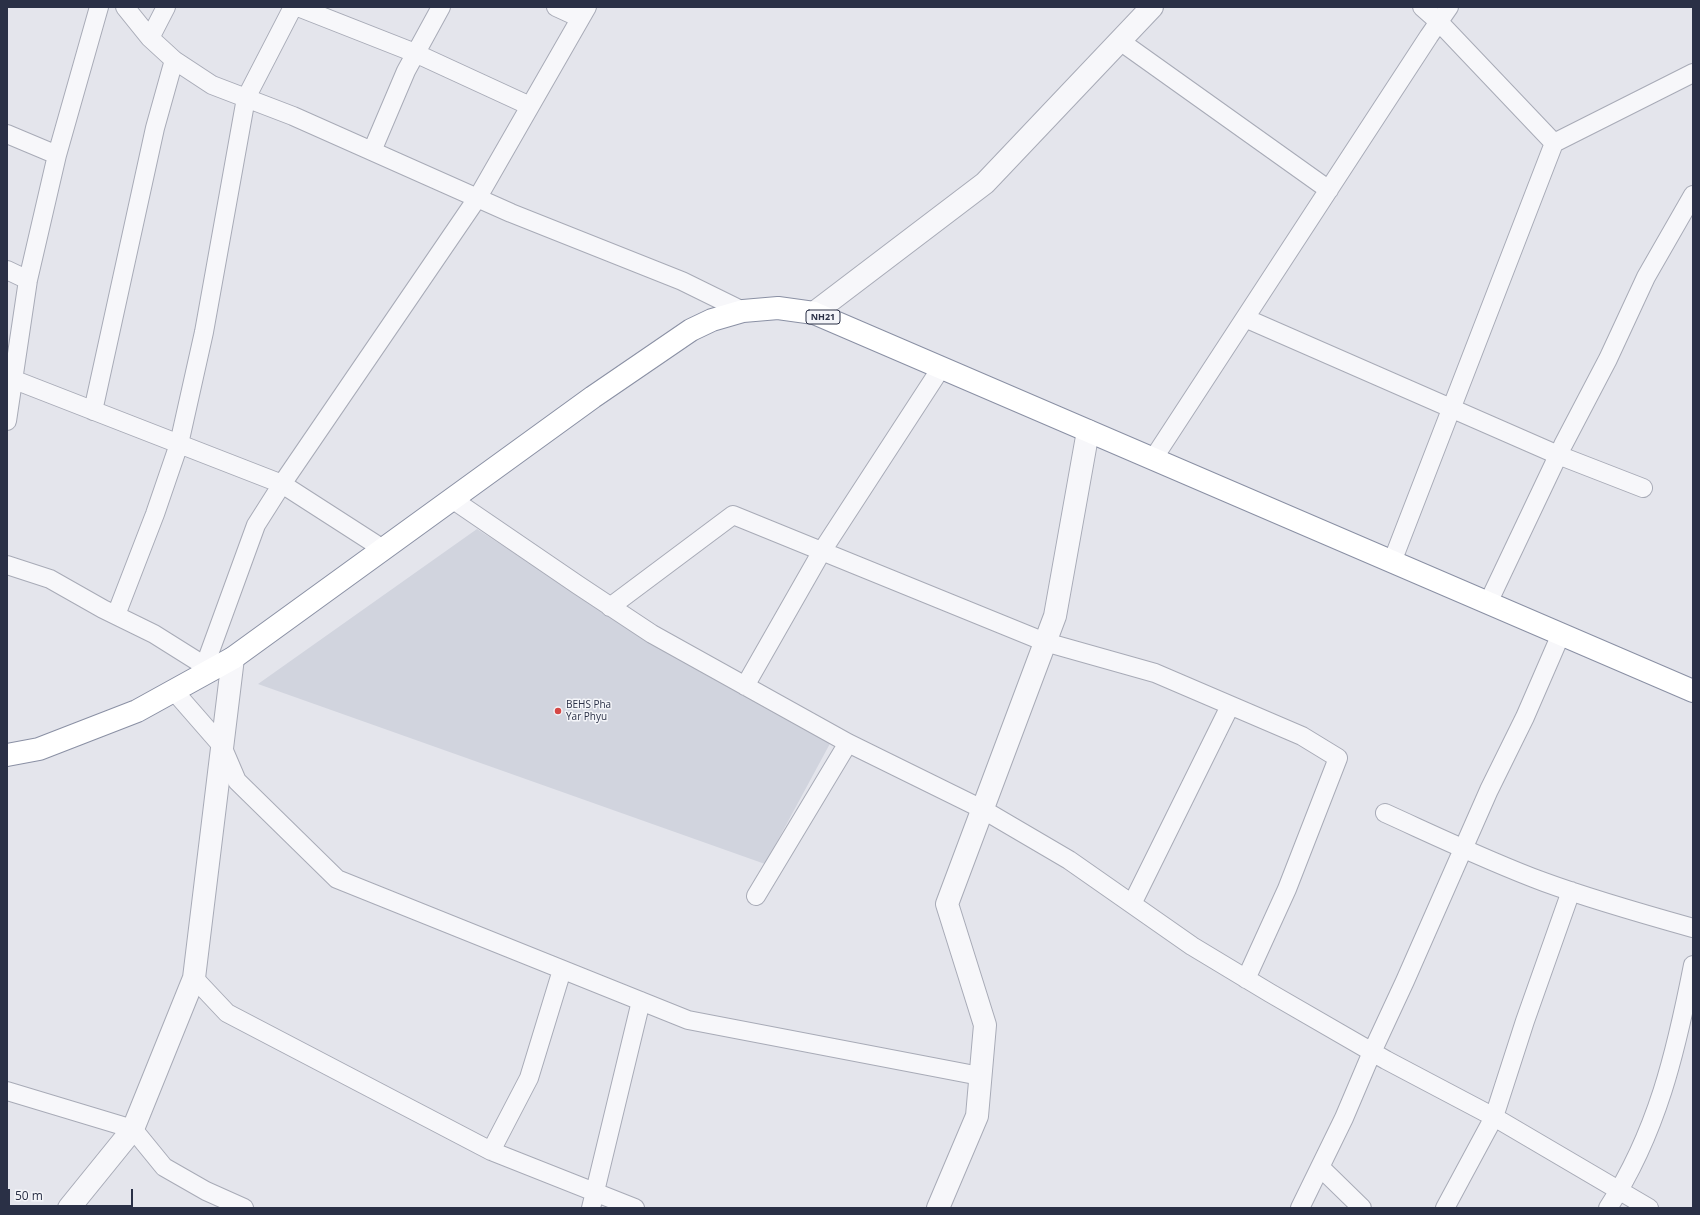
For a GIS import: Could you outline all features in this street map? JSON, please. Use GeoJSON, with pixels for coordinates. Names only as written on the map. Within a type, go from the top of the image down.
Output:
{"type":"FeatureCollection","features":[{"type":"Feature","properties":{"kind":"highway","name":"NH21"},"geometry":{"type":"LineString","coordinates":[[7,755],[39,749],[130,714],[174,691],[203,671],[233,658],[593,397],[691,330],[712,320],[743,312],[778,308],[814,313],[1693,691]]}},
{"type":"Feature","properties":{"kind":"street"},"geometry":{"type":"LineString","coordinates":[[7,422],[10,378],[28,280],[57,155],[99,7]]}},
{"type":"Feature","properties":{"kind":"street"},"geometry":{"type":"LineString","coordinates":[[125,7],[150,38],[174,60],[212,85],[293,116],[511,212],[682,282],[743,312]]}},
{"type":"Feature","properties":{"kind":"street"},"geometry":{"type":"LineString","coordinates":[[150,38],[166,7]]}},
{"type":"Feature","properties":{"kind":"street"},"geometry":{"type":"LineString","coordinates":[[116,615],[155,514],[179,444],[204,332],[246,98],[293,7]]}},
{"type":"Feature","properties":{"kind":"street"},"geometry":{"type":"LineString","coordinates":[[298,7],[415,53],[530,106]]}},
{"type":"Feature","properties":{"kind":"street"},"geometry":{"type":"LineString","coordinates":[[372,151],[406,71],[441,7]]}},
{"type":"Feature","properties":{"kind":"street"},"geometry":{"type":"LineString","coordinates":[[7,565],[50,579],[154,634],[203,671],[256,525],[282,484],[478,197],[584,13],[556,7]]}},
{"type":"Feature","properties":{"kind":"street"},"geometry":{"type":"LineString","coordinates":[[814,313],[985,183],[1152,7]]}},
{"type":"Feature","properties":{"kind":"street"},"geometry":{"type":"LineString","coordinates":[[1422,7],[1439,22],[1554,143]]}},
{"type":"Feature","properties":{"kind":"street"},"geometry":{"type":"LineString","coordinates":[[1153,459],[1449,7]]}},
{"type":"Feature","properties":{"kind":"street"},"geometry":{"type":"LineString","coordinates":[[1120,42],[1329,190]]}},
{"type":"Feature","properties":{"kind":"street"},"geometry":{"type":"LineString","coordinates":[[94,411],[152,143],[174,60]]}},
{"type":"Feature","properties":{"kind":"street"},"geometry":{"type":"LineString","coordinates":[[1392,562],[1554,143],[1693,74]]}},
{"type":"Feature","properties":{"kind":"street"},"geometry":{"type":"LineString","coordinates":[[7,134],[57,155]]}},
{"type":"Feature","properties":{"kind":"street"},"geometry":{"type":"LineString","coordinates":[[1488,603],[1558,455],[1608,359],[1646,278],[1693,195]]}},
{"type":"Feature","properties":{"kind":"street"},"geometry":{"type":"LineString","coordinates":[[7,270],[28,280]]}},
{"type":"Feature","properties":{"kind":"street"},"geometry":{"type":"LineString","coordinates":[[1245,318],[1558,455],[1643,488]]}},
{"type":"Feature","properties":{"kind":"street"},"geometry":{"type":"LineString","coordinates":[[745,686],[822,550],[941,368]]}},
{"type":"Feature","properties":{"kind":"street"},"geometry":{"type":"LineString","coordinates":[[10,378],[282,484],[383,549]]}},
{"type":"Feature","properties":{"kind":"street"},"geometry":{"type":"LineString","coordinates":[[938,1208],[977,1116],[985,1025],[947,904],[1054,616],[1088,431]]}},
{"type":"Feature","properties":{"kind":"street"},"geometry":{"type":"LineString","coordinates":[[452,499],[652,634],[848,743],[982,809],[1069,860],[1192,946],[1246,979],[1372,1052],[1494,1117],[1650,1208]]}},
{"type":"Feature","properties":{"kind":"street"},"geometry":{"type":"LineString","coordinates":[[610,606],[733,515],[1045,642],[1155,673],[1302,736],[1338,758],[1287,889],[1246,979]]}},
{"type":"Feature","properties":{"kind":"street"},"geometry":{"type":"LineString","coordinates":[[1300,1208],[1344,1118],[1489,790],[1525,717],[1561,634]]}},
{"type":"Feature","properties":{"kind":"street"},"geometry":{"type":"LineString","coordinates":[[69,1208],[134,1129],[194,978],[233,658]]}},
{"type":"Feature","properties":{"kind":"street"},"geometry":{"type":"LineString","coordinates":[[174,691],[222,746],[237,781],[337,879],[688,1020],[980,1076]]}},
{"type":"Feature","properties":{"kind":"street"},"geometry":{"type":"LineString","coordinates":[[1132,904],[1230,706]]}},
{"type":"Feature","properties":{"kind":"street"},"geometry":{"type":"LineString","coordinates":[[756,896],[848,743]]}},
{"type":"Feature","properties":{"kind":"street"},"geometry":{"type":"LineString","coordinates":[[1385,813],[1463,849],[1544,882],[1609,905],[1693,928]]}},
{"type":"Feature","properties":{"kind":"street"},"geometry":{"type":"LineString","coordinates":[[1445,1208],[1494,1117],[1525,1021],[1571,891]]}},
{"type":"Feature","properties":{"kind":"street"},"geometry":{"type":"LineString","coordinates":[[1608,1208],[1620,1190],[1647,1136],[1671,1068],[1693,965]]}},
{"type":"Feature","properties":{"kind":"street"},"geometry":{"type":"LineString","coordinates":[[492,1151],[529,1078],[562,970]]}},
{"type":"Feature","properties":{"kind":"street"},"geometry":{"type":"LineString","coordinates":[[194,978],[227,1014],[492,1151],[593,1200],[635,1208]]}},
{"type":"Feature","properties":{"kind":"street"},"geometry":{"type":"LineString","coordinates":[[593,1200],[641,1001]]}},
{"type":"Feature","properties":{"kind":"street"},"geometry":{"type":"LineString","coordinates":[[7,1091],[134,1129],[164,1167],[206,1191],[244,1208]]}},
{"type":"Feature","properties":{"kind":"street"},"geometry":{"type":"LineString","coordinates":[[1320,1167],[1362,1208]]}},
{"type":"Feature","properties":{"kind":"shaded area","name":"BEHS Pha Yar Phyu"},"geometry":{"type":"Polygon","coordinates":[[[477,529],[646,638],[833,738],[765,864],[258,684],[477,529]]]}},
{"type":"Feature","properties":{"kind":"place","name":"BEHS Pha Yar Phyu"},"geometry":{"type":"Point","coordinates":[558,711]}}]}
